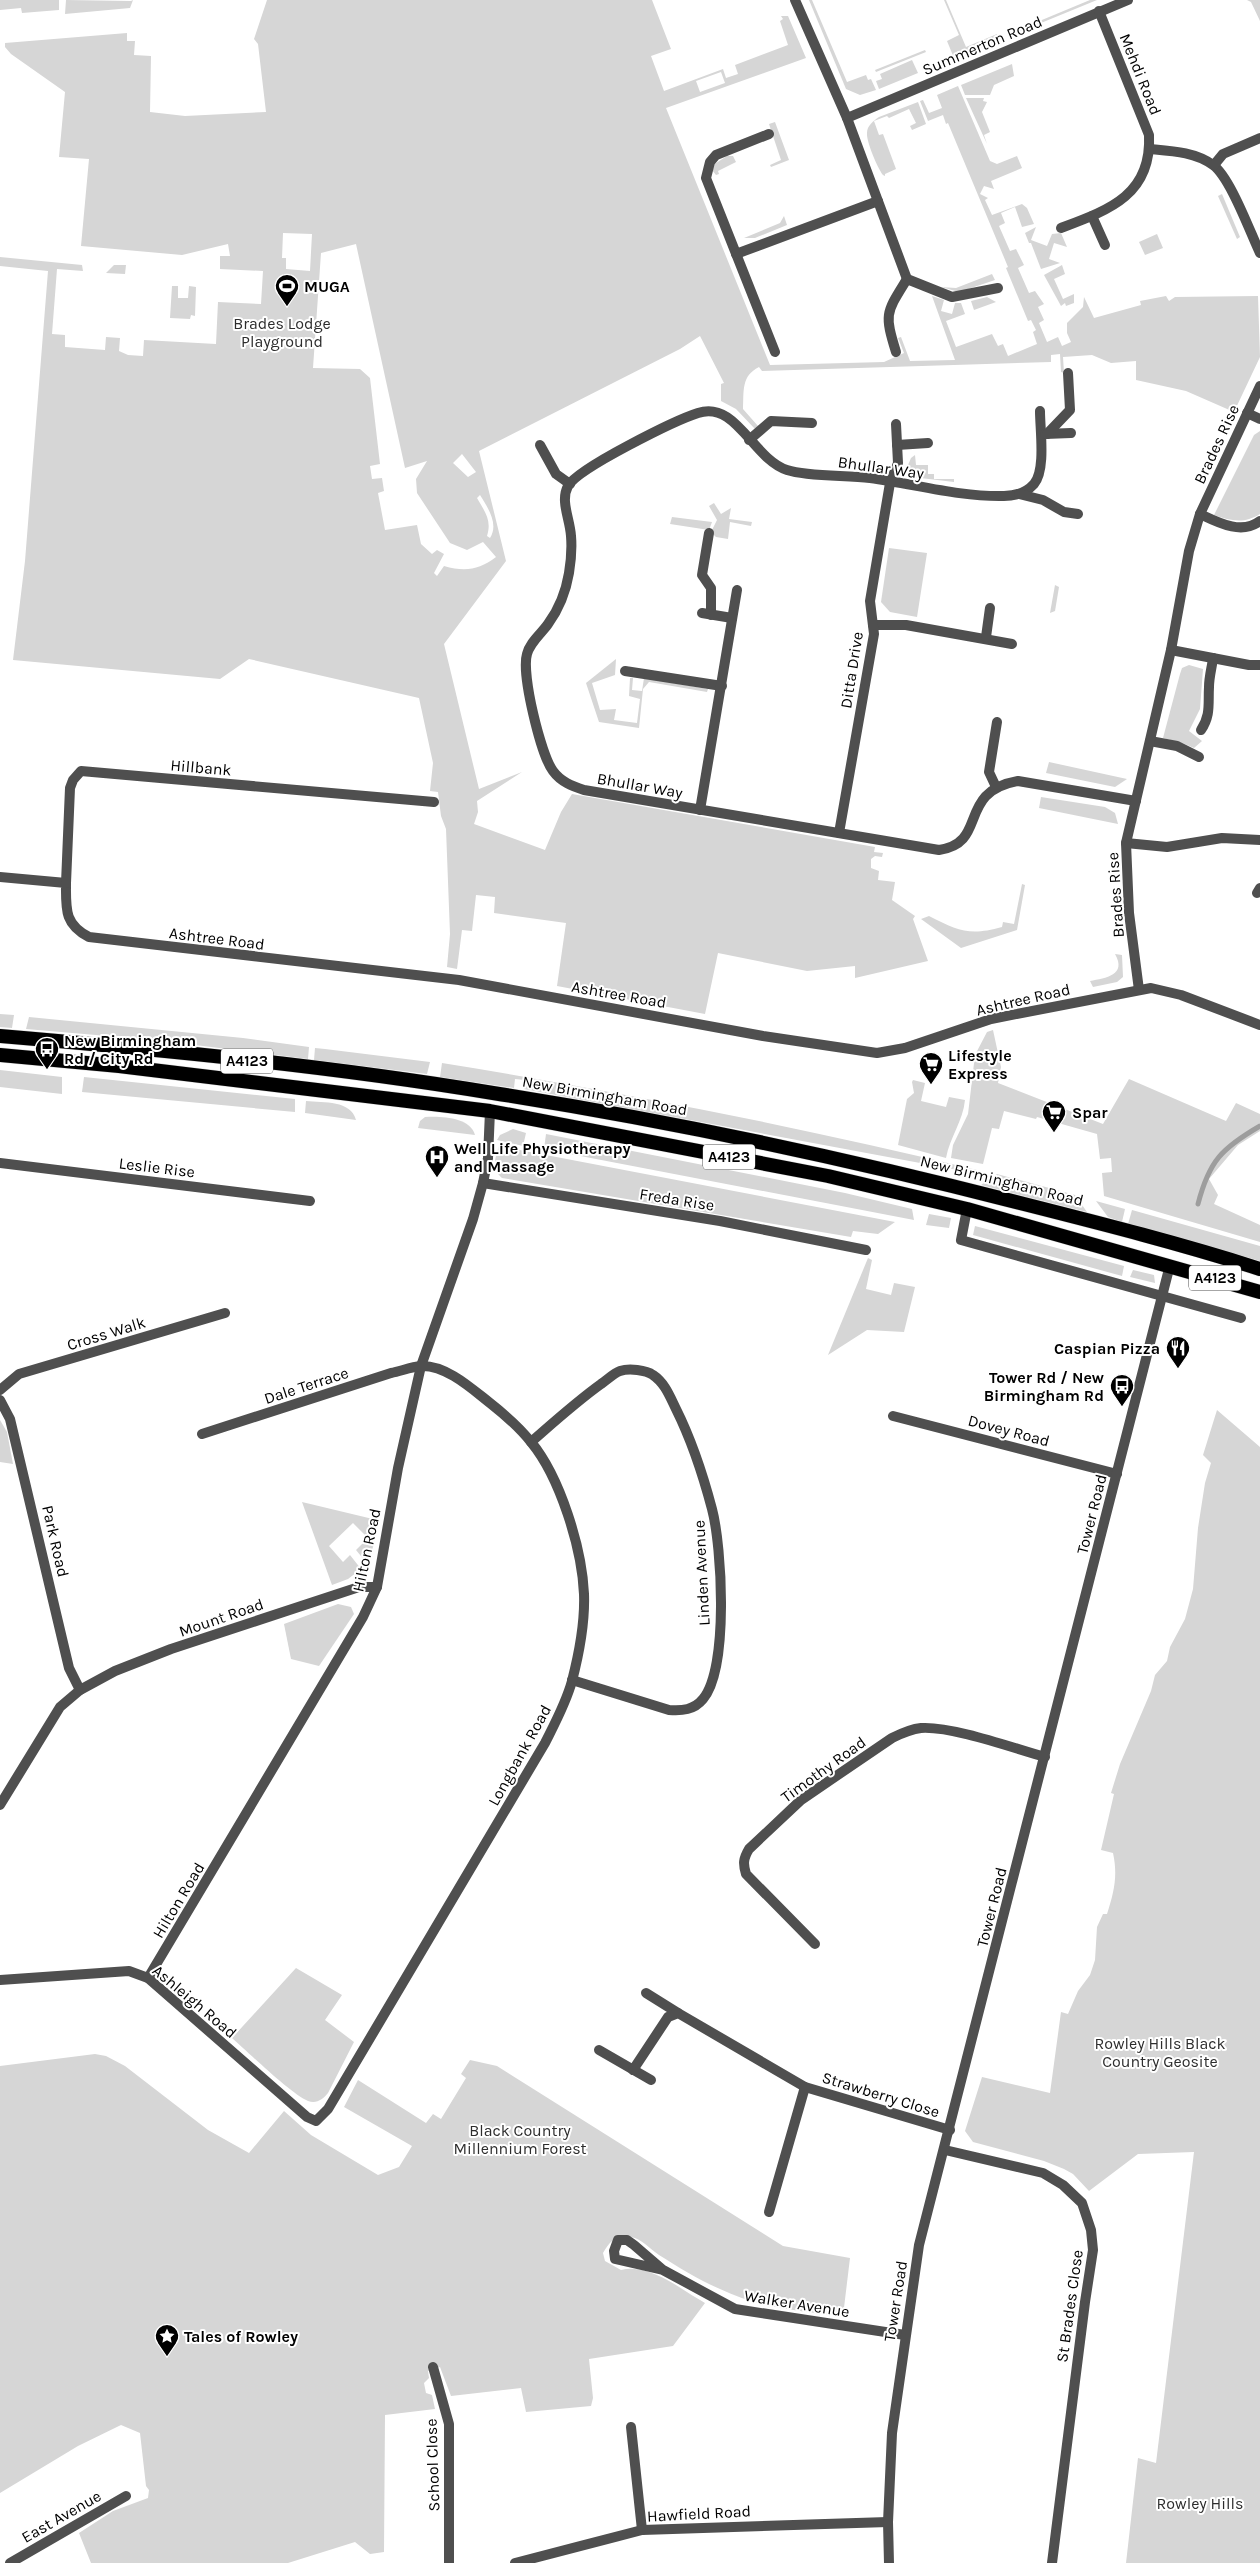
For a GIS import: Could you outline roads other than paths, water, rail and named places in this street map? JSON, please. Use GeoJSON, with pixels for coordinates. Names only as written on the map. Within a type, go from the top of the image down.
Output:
{"type":"FeatureCollection","features":[{"type":"Feature","properties":{"kind":"highway","name":"New Birmingham Road"},"geometry":{"type":"LineString","coordinates":[[0,1036],[145,1048],[493,1092],[670,1124],[866,1165],[1193,1248]]}},
{"type":"Feature","properties":{"kind":"highway","name":"A4123"},"geometry":{"type":"LineString","coordinates":[[0,1055],[138,1068],[490,1111],[828,1176],[967,1209],[1260,1292]]}},
{"type":"Feature","properties":{"kind":"highway"},"geometry":{"type":"LineString","coordinates":[[490,1111],[493,1092]]}},
{"type":"Feature","properties":{"kind":"highway"},"geometry":{"type":"LineString","coordinates":[[1140,1234],[1162,1247],[1170,1256],[1170,1265]]}},
{"type":"Feature","properties":{"kind":"highway"},"geometry":{"type":"LineString","coordinates":[[1170,1265],[1175,1256],[1182,1251],[1193,1248]]}},
{"type":"Feature","properties":{"kind":"highway","name":"A4123"},"geometry":{"type":"LineString","coordinates":[[1193,1248],[1260,1269]]}},
{"type":"Feature","properties":{"kind":"street"},"geometry":{"type":"LineString","coordinates":[[795,0],[847,118],[907,279]]}},
{"type":"Feature","properties":{"kind":"street","name":"Summerton Road"},"geometry":{"type":"LineString","coordinates":[[847,118],[1128,0]]}},
{"type":"Feature","properties":{"kind":"street","name":"Mehdi Road"},"geometry":{"type":"LineString","coordinates":[[1061,228],[1092,216],[1122,201],[1134,190],[1141,178],[1150,149],[1149,135],[1100,11]]}},
{"type":"Feature","properties":{"kind":"street"},"geometry":{"type":"LineString","coordinates":[[769,134],[716,155],[710,162],[706,174],[775,352]]}},
{"type":"Feature","properties":{"kind":"street"},"geometry":{"type":"LineString","coordinates":[[1214,165],[1223,154],[1260,138]]}},
{"type":"Feature","properties":{"kind":"street"},"geometry":{"type":"LineString","coordinates":[[1150,149],[1186,152],[1214,165],[1224,176],[1260,253]]}},
{"type":"Feature","properties":{"kind":"street"},"geometry":{"type":"LineString","coordinates":[[736,254],[878,201]]}},
{"type":"Feature","properties":{"kind":"street"},"geometry":{"type":"LineString","coordinates":[[1092,216],[1105,245]]}},
{"type":"Feature","properties":{"kind":"street"},"geometry":{"type":"LineString","coordinates":[[907,279],[931,287],[942,294],[958,297],[998,288]]}},
{"type":"Feature","properties":{"kind":"street"},"geometry":{"type":"LineString","coordinates":[[896,352],[888,328],[887,316],[890,306],[907,279]]}},
{"type":"Feature","properties":{"kind":"street"},"geometry":{"type":"LineString","coordinates":[[1044,434],[1070,410],[1068,373]]}},
{"type":"Feature","properties":{"kind":"street","name":"Brades Rise"},"geometry":{"type":"LineString","coordinates":[[1139,990],[1129,913],[1126,843],[1171,650],[1189,551],[1200,514],[1260,386]]}},
{"type":"Feature","properties":{"kind":"street","name":"Bhullar Way"},"geometry":{"type":"LineString","coordinates":[[996,788],[981,800],[970,830],[963,841],[953,848],[939,850],[570,786],[559,778],[546,760],[525,677],[525,664],[527,652],[560,604],[568,576],[571,536],[565,505],[570,484],[576,476],[588,468],[700,412],[714,410],[730,418],[774,464],[788,470],[924,489],[1004,496],[1020,494],[1043,500],[1064,512],[1078,514]]}},
{"type":"Feature","properties":{"kind":"street"},"geometry":{"type":"LineString","coordinates":[[1020,494],[1036,482],[1041,468],[1044,434],[1040,411]]}},
{"type":"Feature","properties":{"kind":"street"},"geometry":{"type":"LineString","coordinates":[[1247,413],[1260,419]]}},
{"type":"Feature","properties":{"kind":"street"},"geometry":{"type":"LineString","coordinates":[[749,440],[771,421],[812,423]]}},
{"type":"Feature","properties":{"kind":"street","name":"Ditta Drive"},"geometry":{"type":"LineString","coordinates":[[839,833],[874,634],[870,601],[890,483],[898,463],[896,424]]}},
{"type":"Feature","properties":{"kind":"street"},"geometry":{"type":"LineString","coordinates":[[1044,434],[1071,434]]}},
{"type":"Feature","properties":{"kind":"street"},"geometry":{"type":"LineString","coordinates":[[897,445],[928,443]]}},
{"type":"Feature","properties":{"kind":"street"},"geometry":{"type":"LineString","coordinates":[[540,446],[556,474],[570,484]]}},
{"type":"Feature","properties":{"kind":"street"},"geometry":{"type":"LineString","coordinates":[[1200,514],[1217,522],[1244,528],[1253,526],[1260,521]]}},
{"type":"Feature","properties":{"kind":"street"},"geometry":{"type":"LineString","coordinates":[[709,533],[702,575],[711,588],[706,614],[732,618]]}},
{"type":"Feature","properties":{"kind":"street"},"geometry":{"type":"LineString","coordinates":[[700,810],[737,590]]}},
{"type":"Feature","properties":{"kind":"street"},"geometry":{"type":"LineString","coordinates":[[986,637],[990,608]]}},
{"type":"Feature","properties":{"kind":"street"},"geometry":{"type":"LineString","coordinates":[[873,625],[906,624],[986,637],[1012,644]]}},
{"type":"Feature","properties":{"kind":"street"},"geometry":{"type":"LineString","coordinates":[[1171,650],[1249,665],[1260,665]]}},
{"type":"Feature","properties":{"kind":"street"},"geometry":{"type":"LineString","coordinates":[[1201,730],[1207,720],[1210,706],[1209,687],[1213,658]]}},
{"type":"Feature","properties":{"kind":"street"},"geometry":{"type":"LineString","coordinates":[[625,671],[722,686]]}},
{"type":"Feature","properties":{"kind":"street"},"geometry":{"type":"LineString","coordinates":[[997,722],[989,772],[996,788],[1018,781],[1136,801]]}},
{"type":"Feature","properties":{"kind":"street"},"geometry":{"type":"LineString","coordinates":[[1150,741],[1178,746],[1199,757]]}},
{"type":"Feature","properties":{"kind":"street","name":"Hillbank"},"geometry":{"type":"LineString","coordinates":[[66,883],[70,788],[76,775],[82,771],[434,802]]}},
{"type":"Feature","properties":{"kind":"street"},"geometry":{"type":"LineString","coordinates":[[1126,843],[1167,847],[1222,838],[1260,840]]}},
{"type":"Feature","properties":{"kind":"street"},"geometry":{"type":"LineString","coordinates":[[0,878],[66,883]]}},
{"type":"Feature","properties":{"kind":"street","name":"Ashtree Road"},"geometry":{"type":"LineString","coordinates":[[66,883],[66,911],[72,926],[89,937],[461,980],[763,1036],[877,1053],[905,1048],[991,1019],[1139,990],[1163,990],[1260,1025]]}},
{"type":"Feature","properties":{"kind":"street","name":"Hilton Road"},"geometry":{"type":"LineString","coordinates":[[148,1978],[363,1617],[377,1587],[398,1468],[420,1366],[473,1219],[483,1183],[488,1158],[490,1111]]}},
{"type":"Feature","properties":{"kind":"street","name":"Leslie Rise"},"geometry":{"type":"LineString","coordinates":[[0,1163],[310,1201]]}},
{"type":"Feature","properties":{"kind":"street","name":"Freda Rise"},"geometry":{"type":"LineString","coordinates":[[483,1183],[720,1221],[866,1250]]}},
{"type":"Feature","properties":{"kind":"street"},"geometry":{"type":"LineString","coordinates":[[967,1209],[961,1240],[1241,1318]]}},
{"type":"Feature","properties":{"kind":"street","name":"Tower Road"},"geometry":{"type":"LineString","coordinates":[[889,2563],[888,2522],[892,2433],[919,2245],[945,2150],[1170,1265]]}},
{"type":"Feature","properties":{"kind":"street","name":"Cross Walk"},"geometry":{"type":"LineString","coordinates":[[0,1390],[19,1374],[225,1313]]}},
{"type":"Feature","properties":{"kind":"street","name":"Dale Terrace"},"geometry":{"type":"LineString","coordinates":[[202,1434],[391,1373],[420,1366]]}},
{"type":"Feature","properties":{"kind":"street","name":"Longbank Road"},"geometry":{"type":"LineString","coordinates":[[316,2121],[328,2109],[545,1743],[562,1708],[572,1680],[579,1641],[584,1594],[577,1551],[562,1498],[549,1470],[531,1442],[502,1413],[474,1390],[440,1369],[420,1366]]}},
{"type":"Feature","properties":{"kind":"street","name":"Linden Avenue"},"geometry":{"type":"LineString","coordinates":[[531,1442],[574,1404],[620,1371],[641,1371],[653,1374],[664,1385],[680,1418],[697,1459],[712,1511],[719,1574],[720,1645],[712,1685],[703,1700],[683,1711],[669,1710],[572,1680]]}},
{"type":"Feature","properties":{"kind":"street","name":"Park Road"},"geometry":{"type":"LineString","coordinates":[[0,1400],[10,1419],[70,1668],[80,1690]]}},
{"type":"Feature","properties":{"kind":"street","name":"Dovey Road"},"geometry":{"type":"LineString","coordinates":[[893,1416],[1117,1474]]}},
{"type":"Feature","properties":{"kind":"street","name":"Mount Road"},"geometry":{"type":"LineString","coordinates":[[0,1805],[60,1707],[80,1690],[115,1671],[171,1649],[358,1587],[377,1587]]}},
{"type":"Feature","properties":{"kind":"street","name":"Timothy Road"},"geometry":{"type":"LineString","coordinates":[[815,1944],[746,1874],[744,1865],[744,1858],[749,1849],[801,1800],[830,1778],[907,1731],[938,1729],[1045,1757]]}},
{"type":"Feature","properties":{"kind":"street","name":"Ashleigh Road"},"geometry":{"type":"LineString","coordinates":[[0,1980],[129,1971],[148,1978],[307,2118],[316,2121]]}},
{"type":"Feature","properties":{"kind":"street","name":"Strawberry Close"},"geometry":{"type":"LineString","coordinates":[[646,1993],[805,2087],[950,2130]]}},
{"type":"Feature","properties":{"kind":"street"},"geometry":{"type":"LineString","coordinates":[[633,2070],[668,2017],[678,2013]]}},
{"type":"Feature","properties":{"kind":"street"},"geometry":{"type":"LineString","coordinates":[[599,2050],[651,2080]]}},
{"type":"Feature","properties":{"kind":"street","name":"Strawberry Close"},"geometry":{"type":"LineString","coordinates":[[769,2212],[805,2087]]}},
{"type":"Feature","properties":{"kind":"street","name":"St Brades Close"},"geometry":{"type":"LineString","coordinates":[[945,2150],[1043,2173],[1063,2184],[1082,2203],[1091,2230],[1093,2250],[1084,2302],[1052,2563]]}},
{"type":"Feature","properties":{"kind":"street","name":"Walker Avenue"},"geometry":{"type":"LineString","coordinates":[[663,2270],[615,2259],[614,2250],[618,2240],[627,2240],[663,2270],[735,2309],[905,2335]]}},
{"type":"Feature","properties":{"kind":"street","name":"School Close"},"geometry":{"type":"LineString","coordinates":[[433,2367],[449,2424],[449,2563]]}},
{"type":"Feature","properties":{"kind":"street"},"geometry":{"type":"LineString","coordinates":[[631,2427],[642,2530]]}},
{"type":"Feature","properties":{"kind":"street","name":"East Avenue"},"geometry":{"type":"LineString","coordinates":[[10,2563],[126,2496]]}},
{"type":"Feature","properties":{"kind":"street","name":"Hawfield Road"},"geometry":{"type":"LineString","coordinates":[[515,2563],[642,2530],[888,2522]]}},
{"type":"Feature","properties":{"kind":"waterway"},"geometry":{"type":"LineString","coordinates":[[1198,1204],[1207,1177],[1219,1157],[1236,1141],[1260,1126]]}},
{"type":"Feature","properties":{"kind":"place","name":"MUGA"},"geometry":{"type":"Point","coordinates":[287,307]}},
{"type":"Feature","properties":{"kind":"place","name":"New Birmingham Rd / City Rd"},"geometry":{"type":"Point","coordinates":[47,1070]}},
{"type":"Feature","properties":{"kind":"place","name":"Lifestyle Express"},"geometry":{"type":"Point","coordinates":[931,1085]}},
{"type":"Feature","properties":{"kind":"place","name":"Spar"},"geometry":{"type":"Point","coordinates":[1054,1133]}},
{"type":"Feature","properties":{"kind":"place","name":"Well Life Physiotherapy and Massage"},"geometry":{"type":"Point","coordinates":[437,1178]}},
{"type":"Feature","properties":{"kind":"place","name":"Caspian Pizza"},"geometry":{"type":"Point","coordinates":[1178,1369]}},
{"type":"Feature","properties":{"kind":"place","name":"Tower Rd / New Birmingham Rd"},"geometry":{"type":"Point","coordinates":[1122,1407]}},
{"type":"Feature","properties":{"kind":"place","name":"Tales of Rowley"},"geometry":{"type":"Point","coordinates":[167,2357]}},
{"type":"Feature","properties":{"kind":"park label","name":"Brades Lodge Playground"},"geometry":{"type":"Point","coordinates":[282,332]}},
{"type":"Feature","properties":{"kind":"park label","name":"Rowley Hills Black Country Geosite"},"geometry":{"type":"Point","coordinates":[1160,2052]}},
{"type":"Feature","properties":{"kind":"park label","name":"Black Country Millennium Forest"},"geometry":{"type":"Point","coordinates":[520,2139]}},
{"type":"Feature","properties":{"kind":"park label","name":"Rowley Hills"},"geometry":{"type":"Point","coordinates":[1200,2503]}}]}
